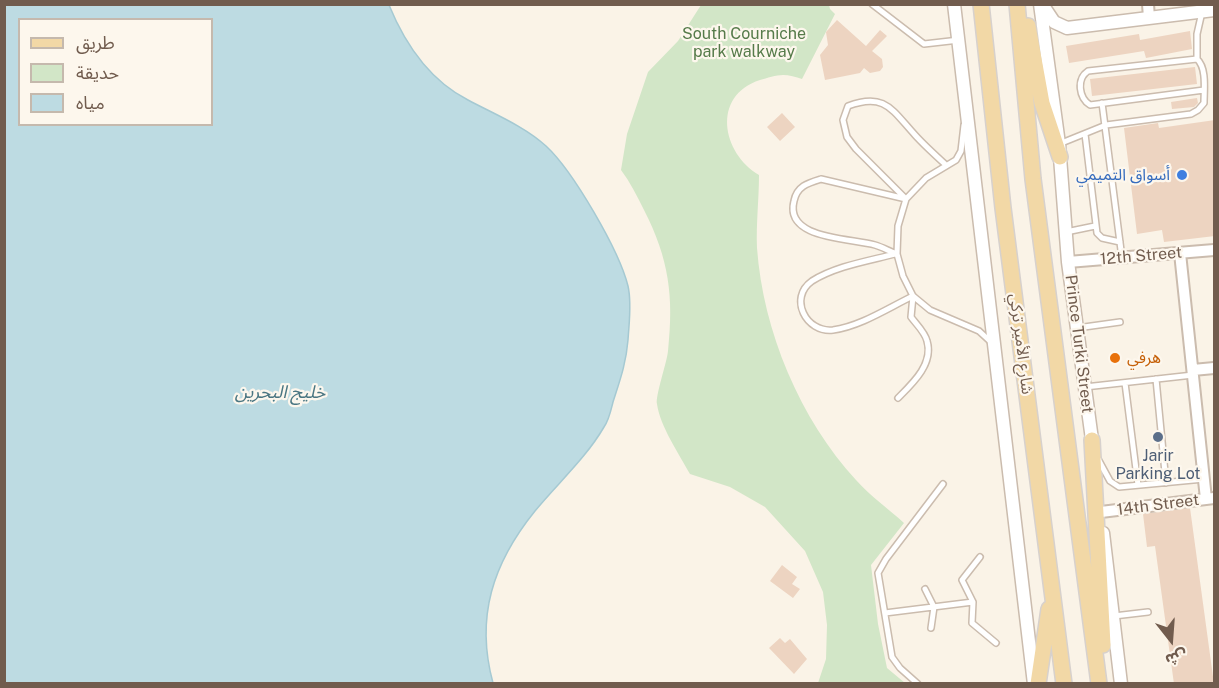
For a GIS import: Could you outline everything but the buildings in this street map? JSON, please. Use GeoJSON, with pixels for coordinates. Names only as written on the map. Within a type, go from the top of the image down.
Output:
{"type":"FeatureCollection","features":[{"type":"Feature","properties":{"kind":"main road","name":"شارع الأمير تركي"},"geometry":{"type":"LineString","coordinates":[[981,4],[1003,208],[1064,684]]}},
{"type":"Feature","properties":{"kind":"main road","name":"شارع الأمير تركي"},"geometry":{"type":"LineString","coordinates":[[1017,4],[1033,179],[1100,684]]}},
{"type":"Feature","properties":{"kind":"main road"},"geometry":{"type":"LineString","coordinates":[[1024,4],[1041,103],[1060,151]]}},
{"type":"Feature","properties":{"kind":"main road"},"geometry":{"type":"LineString","coordinates":[[1092,444],[1105,684]]}},
{"type":"Feature","properties":{"kind":"main road"},"geometry":{"type":"LineString","coordinates":[[1036,684],[1051,591]]}},
{"type":"Feature","properties":{"kind":"street"},"geometry":{"type":"LineString","coordinates":[[954,4],[1036,684]]}},
{"type":"Feature","properties":{"kind":"street"},"geometry":{"type":"LineString","coordinates":[[1041,4],[1054,22],[1067,28],[1215,10]]}},
{"type":"Feature","properties":{"kind":"street","name":"Prince Turki Street"},"geometry":{"type":"LineString","coordinates":[[1041,4],[1060,151],[1068,262],[1121,684]]}},
{"type":"Feature","properties":{"kind":"street"},"geometry":{"type":"LineString","coordinates":[[1148,4],[1149,18]]}},
{"type":"Feature","properties":{"kind":"street","name":"12th Street"},"geometry":{"type":"LineString","coordinates":[[1068,262],[1215,250]]}},
{"type":"Feature","properties":{"kind":"street"},"geometry":{"type":"LineString","coordinates":[[1180,253],[1204,479],[1210,498]]}},
{"type":"Feature","properties":{"kind":"street"},"geometry":{"type":"LineString","coordinates":[[1193,373],[1215,368]]}},
{"type":"Feature","properties":{"kind":"street","name":"14th Street"},"geometry":{"type":"LineString","coordinates":[[1101,512],[1210,498]]}},
{"type":"Feature","properties":{"kind":"lane"},"geometry":{"type":"LineString","coordinates":[[872,4],[924,44],[959,40]]}},
{"type":"Feature","properties":{"kind":"lane"},"geometry":{"type":"LineString","coordinates":[[1060,151],[1085,134],[1106,125],[1191,114],[1198,110],[1204,103],[1202,68],[1197,59],[1197,34],[1202,12]]}},
{"type":"Feature","properties":{"kind":"lane"},"geometry":{"type":"LineString","coordinates":[[1197,59],[1088,71],[1080,81],[1082,96],[1084,101],[1090,105],[1204,90]]}},
{"type":"Feature","properties":{"kind":"lane"},"geometry":{"type":"LineString","coordinates":[[906,199],[847,137],[843,120],[848,106],[861,101],[876,100],[892,107],[915,135],[946,165]]}},
{"type":"Feature","properties":{"kind":"lane"},"geometry":{"type":"LineString","coordinates":[[1102,103],[1122,258]]}},
{"type":"Feature","properties":{"kind":"lane"},"geometry":{"type":"LineString","coordinates":[[966,108],[961,151],[956,160],[926,178],[906,199],[898,226],[897,254],[903,276],[913,296],[930,310],[979,331],[995,344]]}},
{"type":"Feature","properties":{"kind":"lane"},"geometry":{"type":"LineString","coordinates":[[1085,134],[1097,233],[1102,238],[1120,242]]}},
{"type":"Feature","properties":{"kind":"lane"},"geometry":{"type":"LineString","coordinates":[[897,254],[875,245],[824,236],[808,230],[797,222],[793,213],[793,203],[797,190],[821,179],[906,199]]}},
{"type":"Feature","properties":{"kind":"lane"},"geometry":{"type":"LineString","coordinates":[[1066,232],[1095,226]]}},
{"type":"Feature","properties":{"kind":"lane"},"geometry":{"type":"LineString","coordinates":[[897,254],[840,268],[810,283],[804,293],[801,308],[806,320],[818,329],[831,330],[852,325],[913,296]]}},
{"type":"Feature","properties":{"kind":"lane"},"geometry":{"type":"LineString","coordinates":[[898,398],[920,375],[926,358],[928,341],[910,317],[913,296]]}},
{"type":"Feature","properties":{"kind":"lane"},"geometry":{"type":"LineString","coordinates":[[1077,328],[1120,322]]}},
{"type":"Feature","properties":{"kind":"lane"},"geometry":{"type":"LineString","coordinates":[[1085,387],[1193,373]]}},
{"type":"Feature","properties":{"kind":"lane"},"geometry":{"type":"LineString","coordinates":[[1156,379],[1166,483]]}},
{"type":"Feature","properties":{"kind":"lane"},"geometry":{"type":"LineString","coordinates":[[1125,383],[1138,485]]}},
{"type":"Feature","properties":{"kind":"lane"},"geometry":{"type":"LineString","coordinates":[[1092,444],[1105,474],[1115,486],[1204,479]]}},
{"type":"Feature","properties":{"kind":"lane"},"geometry":{"type":"LineString","coordinates":[[918,684],[900,668],[892,657],[878,573],[943,484]]}},
{"type":"Feature","properties":{"kind":"lane"},"geometry":{"type":"LineString","coordinates":[[980,557],[962,580],[973,602],[972,623],[996,643]]}},
{"type":"Feature","properties":{"kind":"lane"},"geometry":{"type":"LineString","coordinates":[[925,589],[934,607],[931,628]]}},
{"type":"Feature","properties":{"kind":"lane"},"geometry":{"type":"LineString","coordinates":[[885,613],[973,602]]}},
{"type":"Feature","properties":{"kind":"lane"},"geometry":{"type":"LineString","coordinates":[[1113,616],[1148,612]]}},
{"type":"Feature","properties":{"kind":"green space","name":"South Courniche park walkway"},"geometry":{"type":"Polygon","coordinates":[[[701,5],[829,5],[835,14],[802,79],[788,75],[777,76],[760,80],[744,88],[734,98],[728,111],[727,125],[730,139],[737,153],[746,165],[759,175],[757,248],[761,279],[776,342],[788,372],[818,430],[836,456],[861,486],[904,523],[871,565],[878,624],[887,668],[905,683],[818,683],[826,659],[827,625],[823,592],[805,551],[765,507],[730,487],[690,474],[670,440],[659,413],[657,400],[670,331],[668,278],[652,228],[621,170],[627,134],[648,72],[678,41],[701,5]]]}},
{"type":"Feature","properties":{"kind":"water","name":"خليج البحرين"},"geometry":{"type":"Polygon","coordinates":[[[4,5],[389,5],[411,47],[441,82],[454,92],[528,132],[546,146],[569,173],[605,232],[628,286],[630,313],[626,357],[607,421],[597,438],[520,531],[499,571],[487,613],[486,636],[493,683],[5,683],[4,5]]]}},
{"type":"Feature","properties":{"kind":"place","name":"أسواق التميمي"},"geometry":{"type":"Point","coordinates":[1182,175]}},
{"type":"Feature","properties":{"kind":"place","name":"هرفي"},"geometry":{"type":"Point","coordinates":[1115,358]}},
{"type":"Feature","properties":{"kind":"place","name":"Jarir Parking Lot"},"geometry":{"type":"Point","coordinates":[1158,437]}}]}
